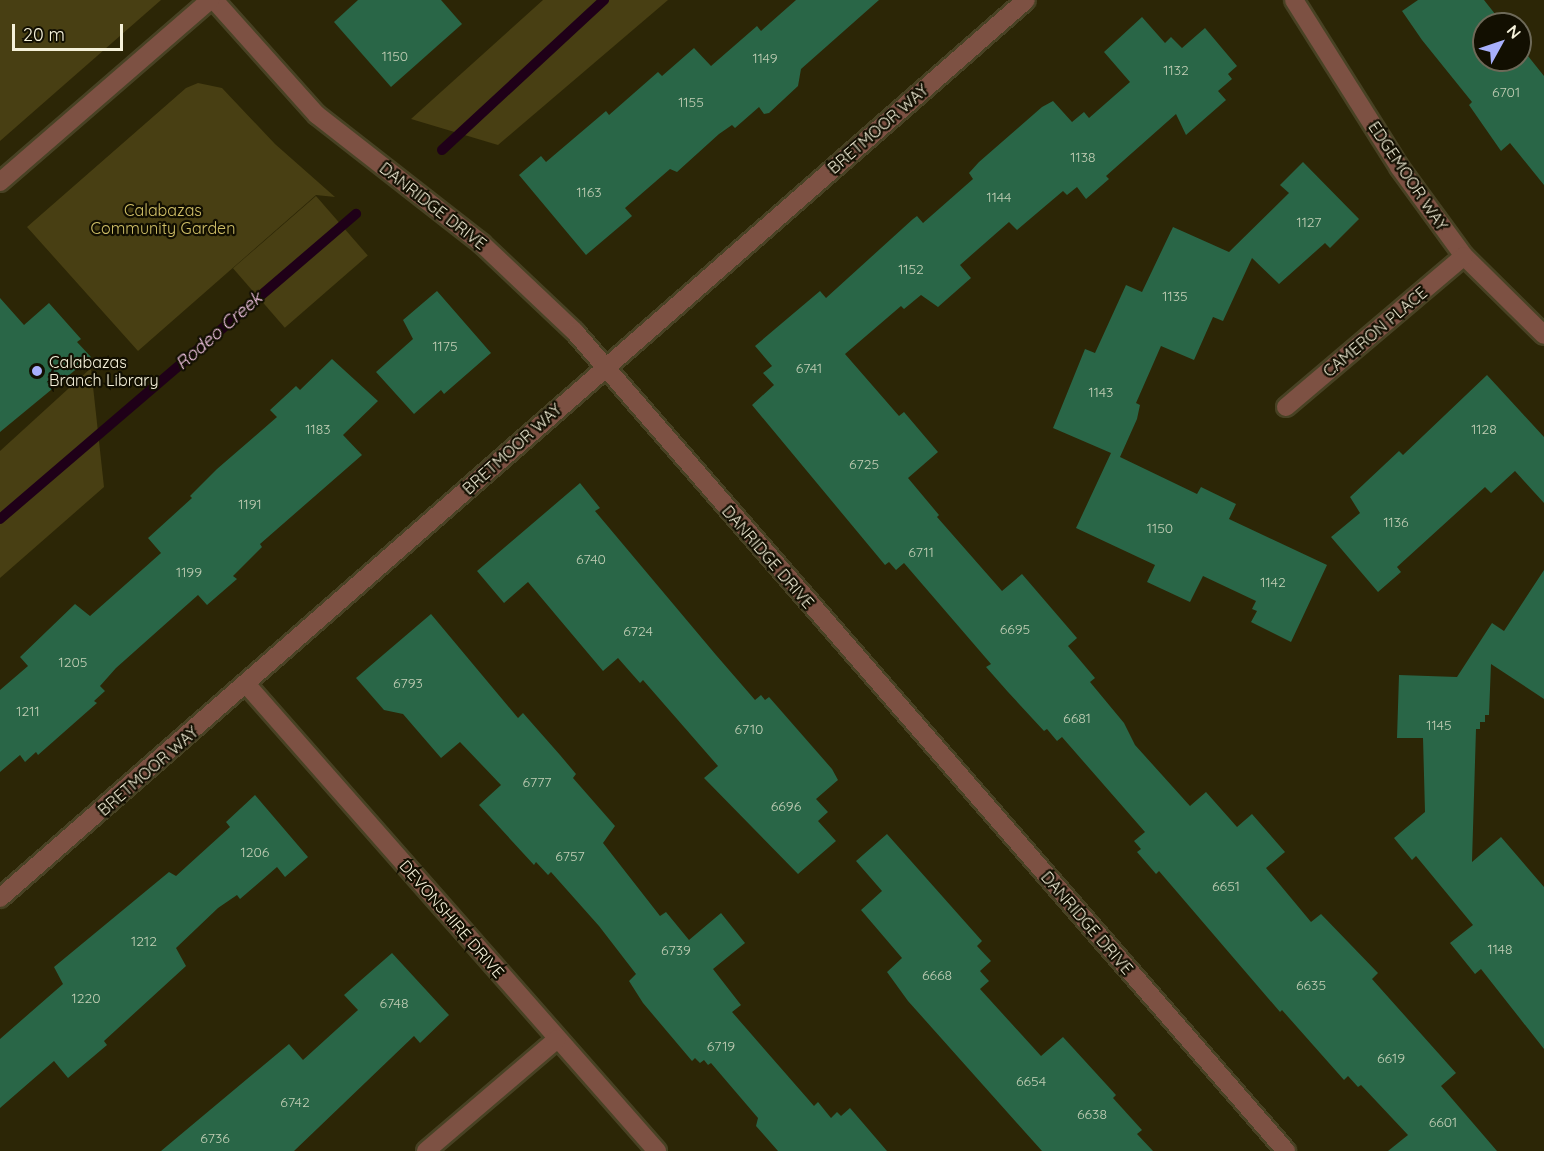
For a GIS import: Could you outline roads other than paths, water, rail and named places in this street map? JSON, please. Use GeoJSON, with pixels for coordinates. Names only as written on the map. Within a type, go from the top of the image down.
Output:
{"type":"FeatureCollection","features":[{"type":"Feature","properties":{"kind":"street"},"geometry":{"type":"LineString","coordinates":[[0,182],[210,0]]}},
{"type":"Feature","properties":{"kind":"street","name":"DANRIDGE DRIVE"},"geometry":{"type":"LineString","coordinates":[[214,0],[317,115],[482,244],[575,332],[1286,1151]]}},
{"type":"Feature","properties":{"kind":"street","name":"BRETMOOR WAY"},"geometry":{"type":"LineString","coordinates":[[0,898],[247,685],[604,367],[1026,0]]}},
{"type":"Feature","properties":{"kind":"street","name":"EDGEMOOR WAY"},"geometry":{"type":"LineString","coordinates":[[1294,0],[1399,167],[1464,256],[1544,335]]}},
{"type":"Feature","properties":{"kind":"street","name":"CAMERON PLACE"},"geometry":{"type":"LineString","coordinates":[[1286,407],[1464,256]]}},
{"type":"Feature","properties":{"kind":"street","name":"DEVONSHIRE DRIVE"},"geometry":{"type":"LineString","coordinates":[[247,685],[657,1151]]}},
{"type":"Feature","properties":{"kind":"street"},"geometry":{"type":"LineString","coordinates":[[426,1151],[557,1039]]}},
{"type":"Feature","properties":{"kind":"waterway","name":"Rodeo Creek"},"geometry":{"type":"LineString","coordinates":[[442,150],[604,0]]}},
{"type":"Feature","properties":{"kind":"waterway","name":"Rodeo Creek"},"geometry":{"type":"LineString","coordinates":[[0,519],[356,214]]}},
{"type":"Feature","properties":{"kind":"place","name":"Calabazas Branch Library"},"geometry":{"type":"Point","coordinates":[37,371]}},
{"type":"Feature","properties":{"kind":"park label","name":"Calabazas Community Garden"},"geometry":{"type":"Point","coordinates":[163,219]}}]}
